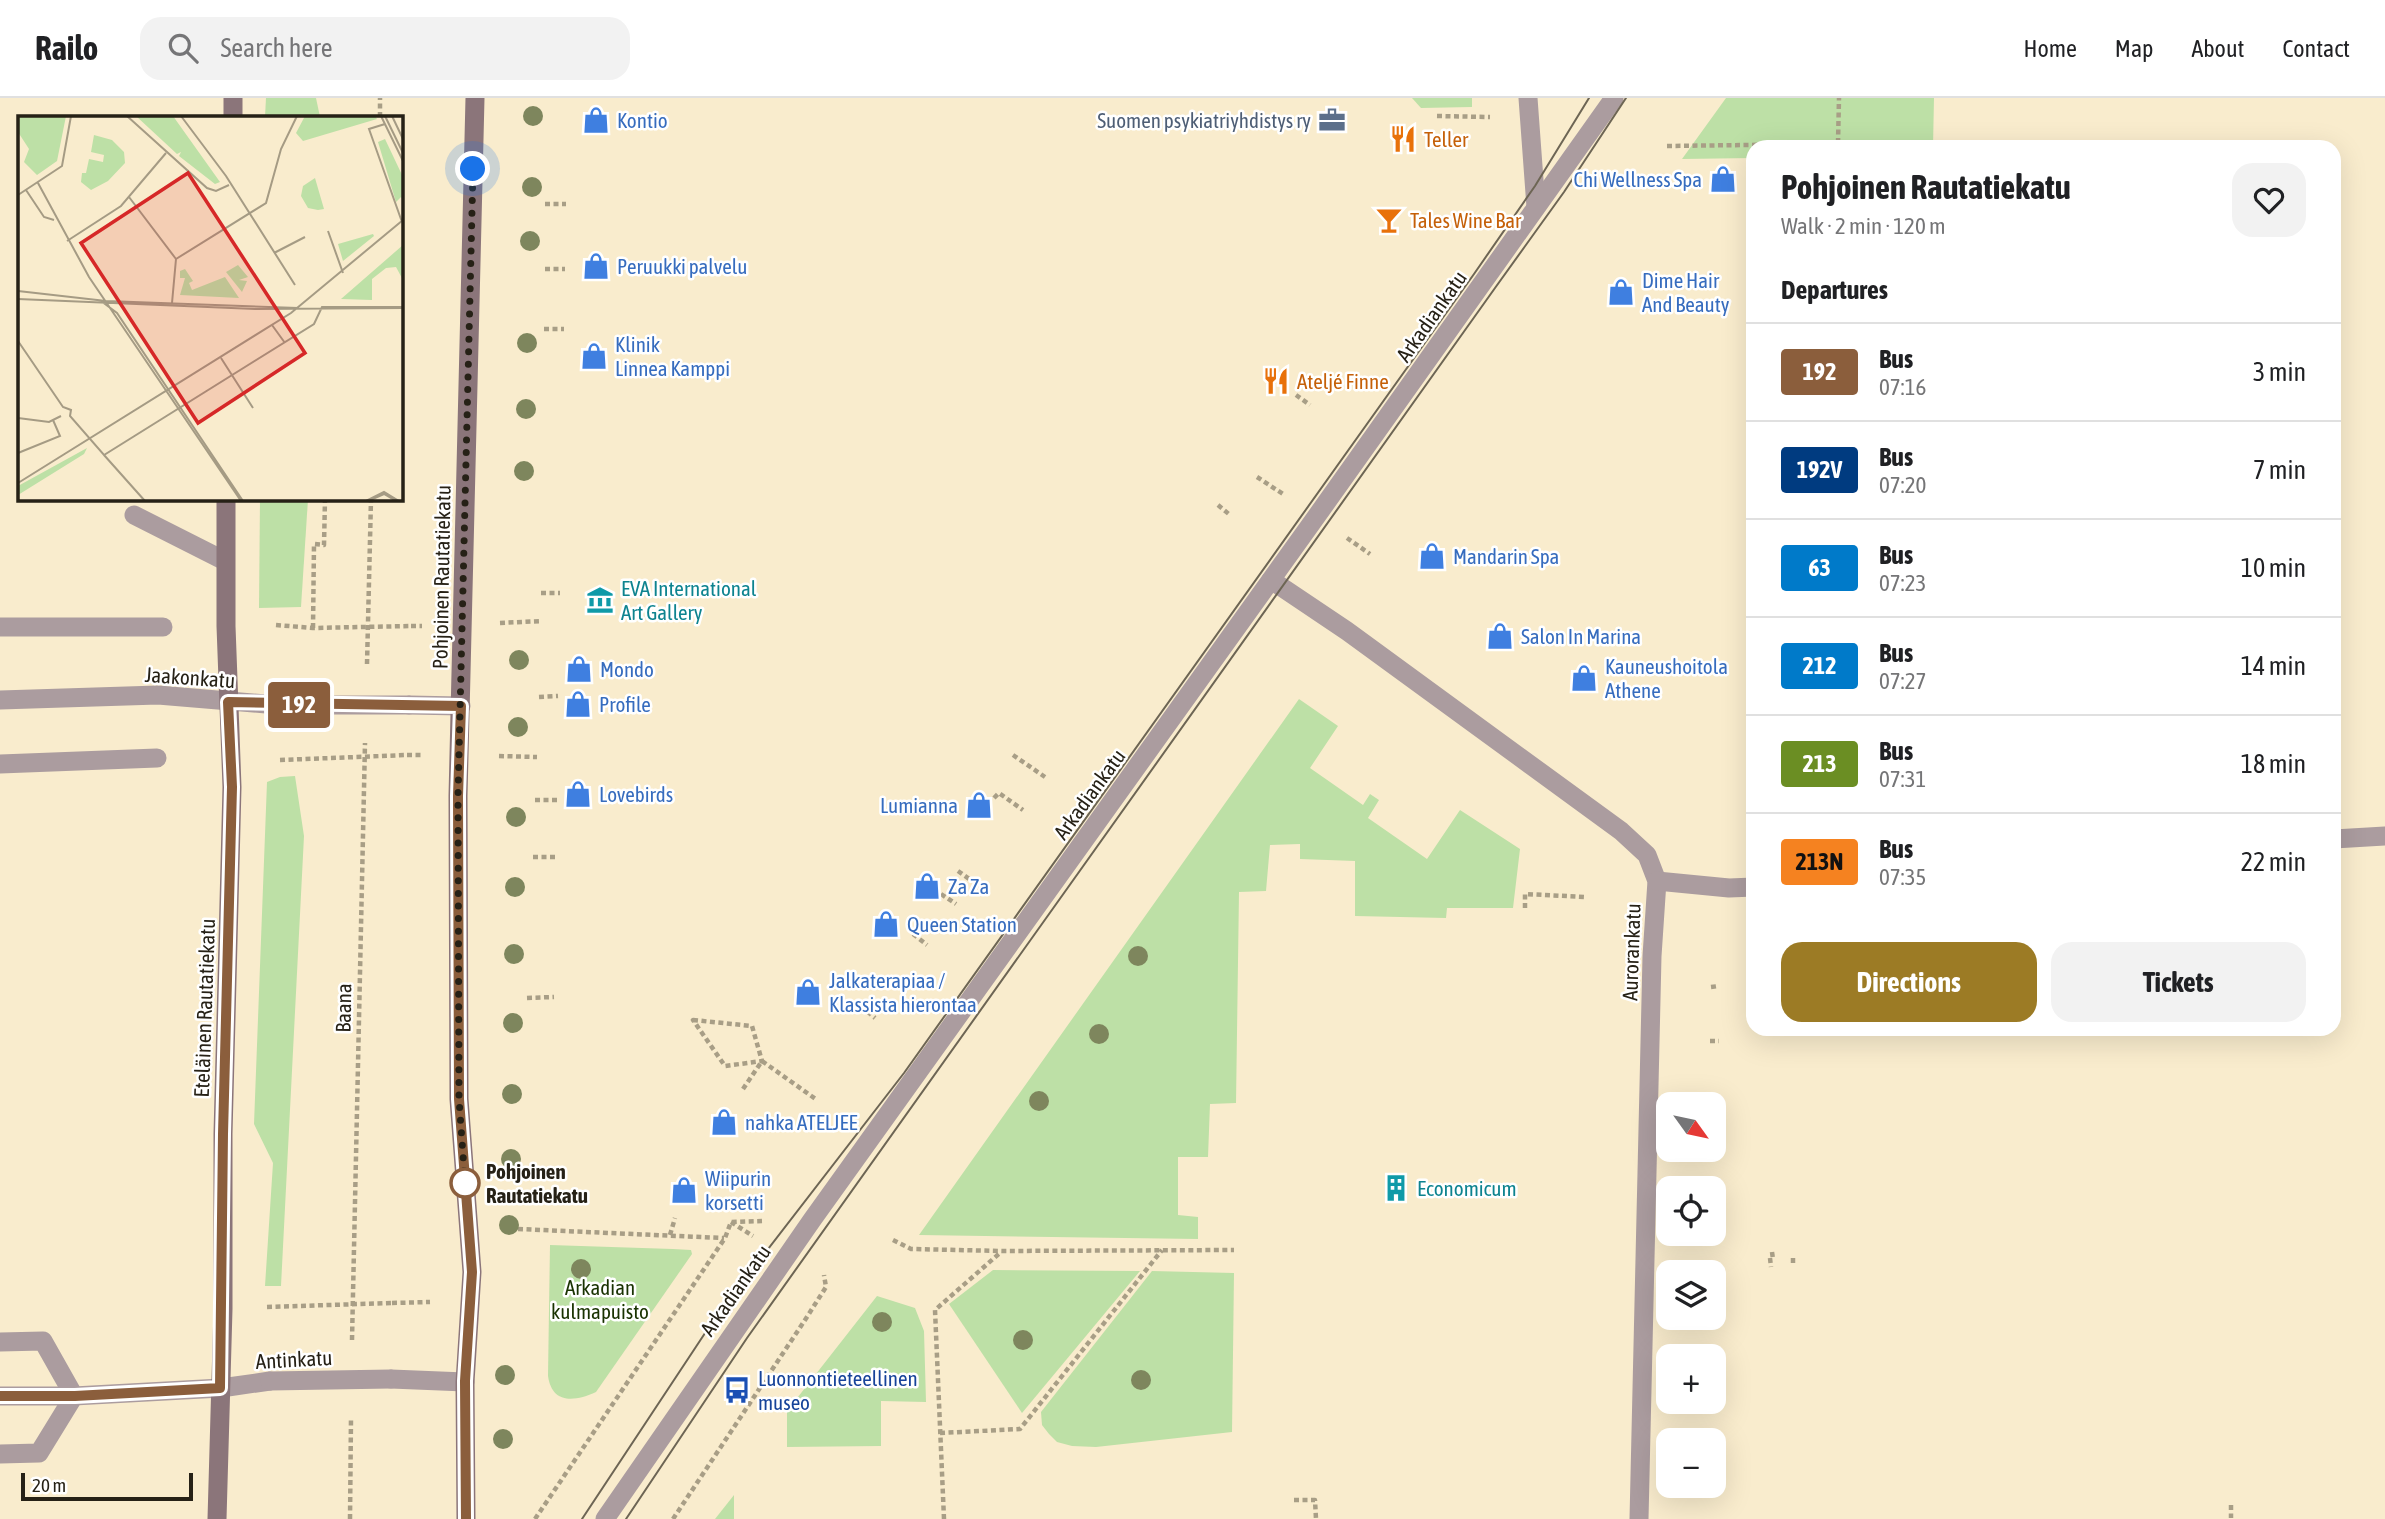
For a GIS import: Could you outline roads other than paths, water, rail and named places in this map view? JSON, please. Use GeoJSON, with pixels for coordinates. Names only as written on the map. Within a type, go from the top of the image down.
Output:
{"type":"FeatureCollection","features":[{"type":"Feature","properties":{"kind":"main road"},"geometry":{"type":"LineString","coordinates":[[233,98],[233,116]]}},
{"type":"Feature","properties":{"kind":"main road","name":"Pohjoinen Rautatiekatu"},"geometry":{"type":"LineString","coordinates":[[466,1519],[465,1381],[472,1272],[459,1099],[458,796],[475,98]]}},
{"type":"Feature","properties":{"kind":"main road","name":"Eteläinen Rautatiekatu"},"geometry":{"type":"LineString","coordinates":[[217,1519],[223,1134],[233,774],[228,702],[226,500]]}},
{"type":"Feature","properties":{"kind":"street"},"geometry":{"type":"LineString","coordinates":[[1528,98],[1536,207]]}},
{"type":"Feature","properties":{"kind":"street","name":"Arkadiankatu"},"geometry":{"type":"LineString","coordinates":[[605,1519],[785,1258],[1614,98]]}},
{"type":"Feature","properties":{"kind":"street"},"geometry":{"type":"LineString","coordinates":[[134,515],[225,561]]}},
{"type":"Feature","properties":{"kind":"street","name":"Aurorankatu"},"geometry":{"type":"LineString","coordinates":[[1271,580],[1347,631],[1621,831],[1647,855],[1657,881],[1652,956],[1639,1519]]}},
{"type":"Feature","properties":{"kind":"street"},"geometry":{"type":"LineString","coordinates":[[0,627],[163,627]]}},
{"type":"Feature","properties":{"kind":"street","name":"Jaakonkatu"},"geometry":{"type":"LineString","coordinates":[[0,700],[158,695],[278,705],[461,706]]}},
{"type":"Feature","properties":{"kind":"street"},"geometry":{"type":"LineString","coordinates":[[0,764],[157,758]]}},
{"type":"Feature","properties":{"kind":"street"},"geometry":{"type":"LineString","coordinates":[[2341,839],[2385,836]]}},
{"type":"Feature","properties":{"kind":"street"},"geometry":{"type":"LineString","coordinates":[[1657,881],[1746,887]]}},
{"type":"Feature","properties":{"kind":"street"},"geometry":{"type":"LineString","coordinates":[[0,1342],[43,1341],[75,1396],[38,1453],[0,1454]]}},
{"type":"Feature","properties":{"kind":"street","name":"Antinkatu"},"geometry":{"type":"LineString","coordinates":[[0,1396],[75,1396],[220,1388],[270,1381],[465,1381]]}},
{"type":"Feature","properties":{"kind":"tram line"},"geometry":{"type":"LineString","coordinates":[[582,1519],[717,1315],[904,1073],[1474,274],[1535,186],[1589,98]]}},
{"type":"Feature","properties":{"kind":"tram line"},"geometry":{"type":"LineString","coordinates":[[626,1519],[747,1338],[1564,192],[1626,98]]}},
{"type":"Feature","properties":{"kind":"place","name":"Kontio"},"geometry":{"type":"Point","coordinates":[596,120]}},
{"type":"Feature","properties":{"kind":"place","name":"Suomen psykiatriyhdistys ry"},"geometry":{"type":"Point","coordinates":[1332,120]}},
{"type":"Feature","properties":{"kind":"place","name":"Teller"},"geometry":{"type":"Point","coordinates":[1403,139]}},
{"type":"Feature","properties":{"kind":"place","name":"Chi Wellness Spa"},"geometry":{"type":"Point","coordinates":[1723,179]}},
{"type":"Feature","properties":{"kind":"place","name":"Tales Wine Bar"},"geometry":{"type":"Point","coordinates":[1389,220]}},
{"type":"Feature","properties":{"kind":"place","name":"Peruukki palvelu"},"geometry":{"type":"Point","coordinates":[596,266]}},
{"type":"Feature","properties":{"kind":"place","name":"Dime Hair And Beauty"},"geometry":{"type":"Point","coordinates":[1621,292]}},
{"type":"Feature","properties":{"kind":"place","name":"Klinik Linnea Kamppi"},"geometry":{"type":"Point","coordinates":[594,356]}},
{"type":"Feature","properties":{"kind":"place","name":"Ateljé Finne"},"geometry":{"type":"Point","coordinates":[1276,381]}},
{"type":"Feature","properties":{"kind":"place","name":"Mandarin Spa"},"geometry":{"type":"Point","coordinates":[1432,556]}},
{"type":"Feature","properties":{"kind":"place","name":"EVA International Art Gallery"},"geometry":{"type":"Point","coordinates":[600,600]}},
{"type":"Feature","properties":{"kind":"place","name":"Salon In Marina"},"geometry":{"type":"Point","coordinates":[1500,636]}},
{"type":"Feature","properties":{"kind":"place","name":"Mondo"},"geometry":{"type":"Point","coordinates":[579,669]}},
{"type":"Feature","properties":{"kind":"place","name":"Kauneushoitola Athene"},"geometry":{"type":"Point","coordinates":[1584,678]}},
{"type":"Feature","properties":{"kind":"place","name":"Profile"},"geometry":{"type":"Point","coordinates":[578,704]}},
{"type":"Feature","properties":{"kind":"place","name":"Lovebirds"},"geometry":{"type":"Point","coordinates":[578,794]}},
{"type":"Feature","properties":{"kind":"place","name":"Lumianna"},"geometry":{"type":"Point","coordinates":[979,805]}},
{"type":"Feature","properties":{"kind":"place","name":"Za Za"},"geometry":{"type":"Point","coordinates":[927,886]}},
{"type":"Feature","properties":{"kind":"place","name":"Queen Station"},"geometry":{"type":"Point","coordinates":[886,924]}},
{"type":"Feature","properties":{"kind":"place","name":"Jalkaterapiaa / Klassista hierontaa"},"geometry":{"type":"Point","coordinates":[808,992]}},
{"type":"Feature","properties":{"kind":"place","name":"nahka ATELJEE"},"geometry":{"type":"Point","coordinates":[724,1122]}},
{"type":"Feature","properties":{"kind":"place","name":"Pohjoinen Rautatiekatu"},"geometry":{"type":"Point","coordinates":[465,1183]}},
{"type":"Feature","properties":{"kind":"place","name":"Economicum"},"geometry":{"type":"Point","coordinates":[1396,1188]}},
{"type":"Feature","properties":{"kind":"place","name":"Wiipurin korsetti"},"geometry":{"type":"Point","coordinates":[684,1190]}},
{"type":"Feature","properties":{"kind":"place","name":"Luonnontieteellinen museo"},"geometry":{"type":"Point","coordinates":[737,1390]}},
{"type":"Feature","properties":{"kind":"park label","name":"Arkadian kulmapuisto"},"geometry":{"type":"Point","coordinates":[600,1299]}}]}
